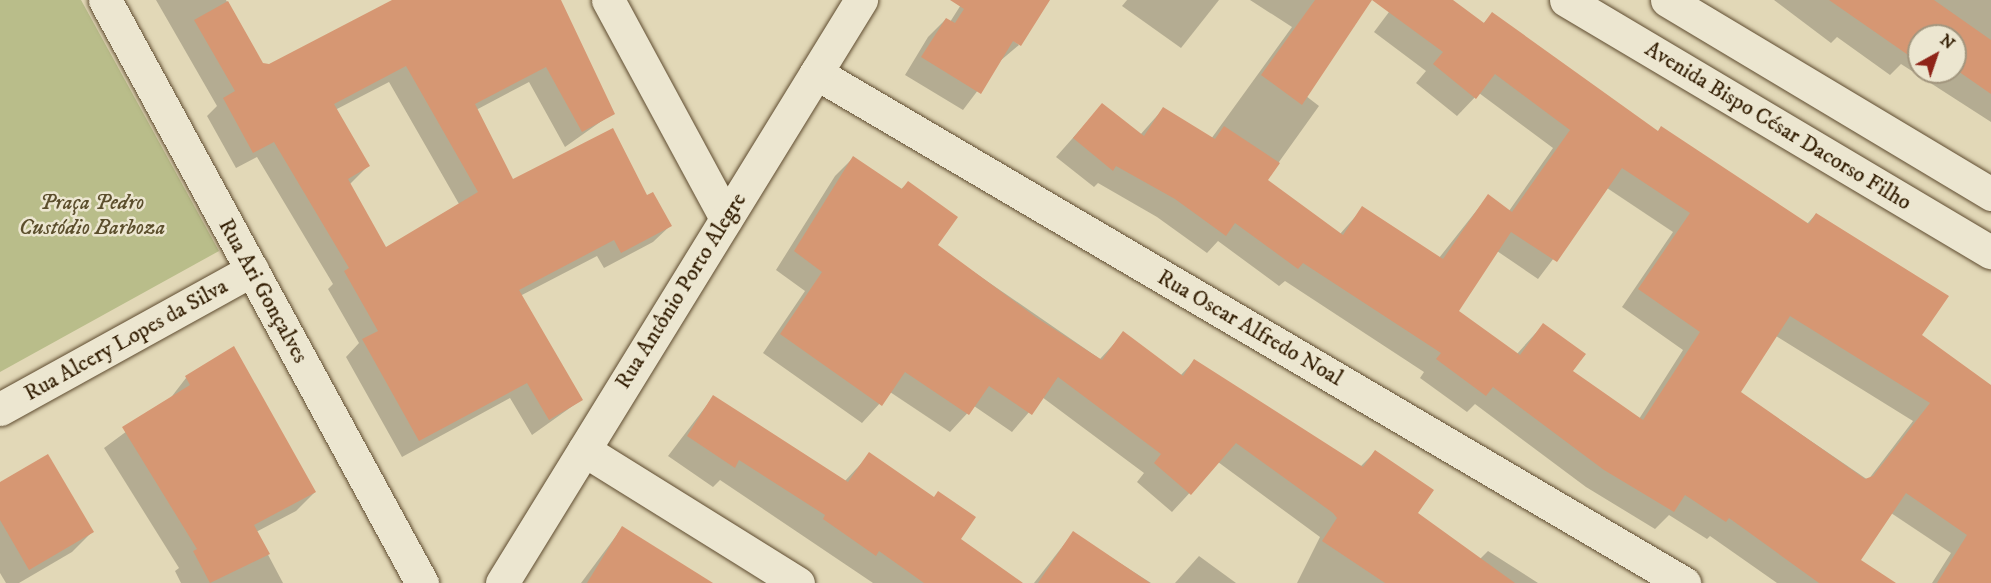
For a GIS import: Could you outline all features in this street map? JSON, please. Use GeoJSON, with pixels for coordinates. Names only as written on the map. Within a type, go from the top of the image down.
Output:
{"type":"FeatureCollection","features":[{"type":"Feature","properties":{"kind":"street","name":"Rua Ari Gonçalves"},"geometry":{"type":"LineString","coordinates":[[105,0],[422,583]]}},
{"type":"Feature","properties":{"kind":"street"},"geometry":{"type":"LineString","coordinates":[[608,0],[726,218]]}},
{"type":"Feature","properties":{"kind":"street","name":"Rua Antônio Porto Alegre"},"geometry":{"type":"LineString","coordinates":[[502,583],[861,0]]}},
{"type":"Feature","properties":{"kind":"street","name":"Avenida Bispo César Dacorso Filho"},"geometry":{"type":"LineString","coordinates":[[1566,0],[1991,252]]}},
{"type":"Feature","properties":{"kind":"street"},"geometry":{"type":"LineString","coordinates":[[1647,48],[1671,2],[1991,194]]}},
{"type":"Feature","properties":{"kind":"street","name":"Rua Oscar Alfredo Noal"},"geometry":{"type":"LineString","coordinates":[[816,73],[1684,583]]}},
{"type":"Feature","properties":{"kind":"street","name":"Rua Alcery Lopes da Silva"},"geometry":{"type":"LineString","coordinates":[[0,409],[252,270]]}},
{"type":"Feature","properties":{"kind":"street"},"geometry":{"type":"LineString","coordinates":[[584,450],[798,583]]}},
{"type":"Feature","properties":{"kind":"green space","name":"Praça Pedro Custódio Barboza"},"geometry":{"type":"Polygon","coordinates":[[[0,0],[81,0],[219,251],[0,372],[0,0]]]}},
{"type":"Feature","properties":{"kind":"building"},"geometry":{"type":"Polygon","coordinates":[[[392,0],[561,0],[615,114],[582,132],[546,67],[475,104],[513,179],[613,128],[647,195],[653,192],[672,226],[621,253],[614,240],[519,290],[583,400],[549,420],[527,383],[419,441],[362,339],[378,331],[344,271],[349,268],[274,142],[253,153],[223,98],[235,91],[194,20],[228,1],[263,63],[269,64],[392,0]],[[406,66],[334,104],[370,166],[348,179],[386,247],[478,192],[406,66]]]}},
{"type":"Feature","properties":{"kind":"building"},"geometry":{"type":"Polygon","coordinates":[[[950,0],[1050,0],[1021,46],[1013,41],[981,94],[921,57],[946,18],[955,23],[964,9],[950,0]]]}},
{"type":"Feature","properties":{"kind":"building"},"geometry":{"type":"Polygon","coordinates":[[[1315,0],[1372,0],[1302,105],[1261,75],[1315,0]]]}},
{"type":"Feature","properties":{"kind":"building"},"geometry":{"type":"Polygon","coordinates":[[[1372,0],[1453,0],[1484,23],[1492,12],[1658,131],[1661,126],[1809,224],[1816,213],[1949,296],[1922,335],[1991,385],[1991,583],[1937,583],[1967,535],[1906,493],[1861,560],[1896,583],[1819,583],[1729,518],[1726,522],[1685,495],[1674,512],[1604,470],[1493,387],[1486,396],[1436,359],[1441,353],[1303,263],[1298,269],[1235,223],[1226,236],[1175,199],[1116,166],[1113,171],[1073,138],[1102,103],[1144,136],[1163,107],[1215,139],[1224,126],[1280,163],[1268,180],[1343,235],[1362,206],[1443,259],[1488,194],[1512,212],[1570,130],[1495,74],[1476,99],[1433,64],[1443,52],[1372,0]],[[1622,168],[1557,262],[1511,232],[1459,311],[1520,355],[1543,323],[1586,354],[1573,371],[1643,420],[1700,332],[1638,289],[1690,213],[1622,168]],[[1790,316],[1741,392],[1865,479],[1873,476],[1930,403],[1790,316]]]}},
{"type":"Feature","properties":{"kind":"building"},"geometry":{"type":"Polygon","coordinates":[[[1829,0],[1934,0],[1991,40],[1991,94],[1967,77],[1967,24],[1907,24],[1907,54],[1829,0]]]}},
{"type":"Feature","properties":{"kind":"building"},"geometry":{"type":"Polygon","coordinates":[[[853,156],[902,189],[908,181],[958,217],[938,245],[1037,318],[1102,360],[1123,331],[1183,376],[1194,359],[1363,467],[1375,450],[1434,490],[1418,513],[1515,583],[1385,583],[1322,541],[1337,518],[1333,513],[1236,443],[1191,495],[1154,463],[1161,454],[1058,377],[1032,415],[989,386],[969,415],[905,372],[882,406],[780,334],[822,272],[794,251],[853,156]]]}},
{"type":"Feature","properties":{"kind":"building"},"geometry":{"type":"Polygon","coordinates":[[[234,346],[316,492],[254,525],[270,554],[210,583],[193,551],[197,549],[122,427],[190,385],[185,376],[234,346]]]}},
{"type":"Feature","properties":{"kind":"building"},"geometry":{"type":"Polygon","coordinates":[[[713,395],[848,482],[869,452],[934,497],[938,491],[976,517],[961,539],[1023,583],[924,583],[879,551],[876,556],[823,519],[825,515],[739,460],[735,468],[687,436],[713,395]]]}},
{"type":"Feature","properties":{"kind":"building"},"geometry":{"type":"Polygon","coordinates":[[[48,454],[94,532],[29,570],[0,520],[0,482],[48,454]]]}},
{"type":"Feature","properties":{"kind":"building"},"geometry":{"type":"Polygon","coordinates":[[[622,526],[713,583],[587,583],[622,526]]]}},
{"type":"Feature","properties":{"kind":"building"},"geometry":{"type":"Polygon","coordinates":[[[1073,531],[1150,583],[1038,583],[1073,531]]]}}]}
